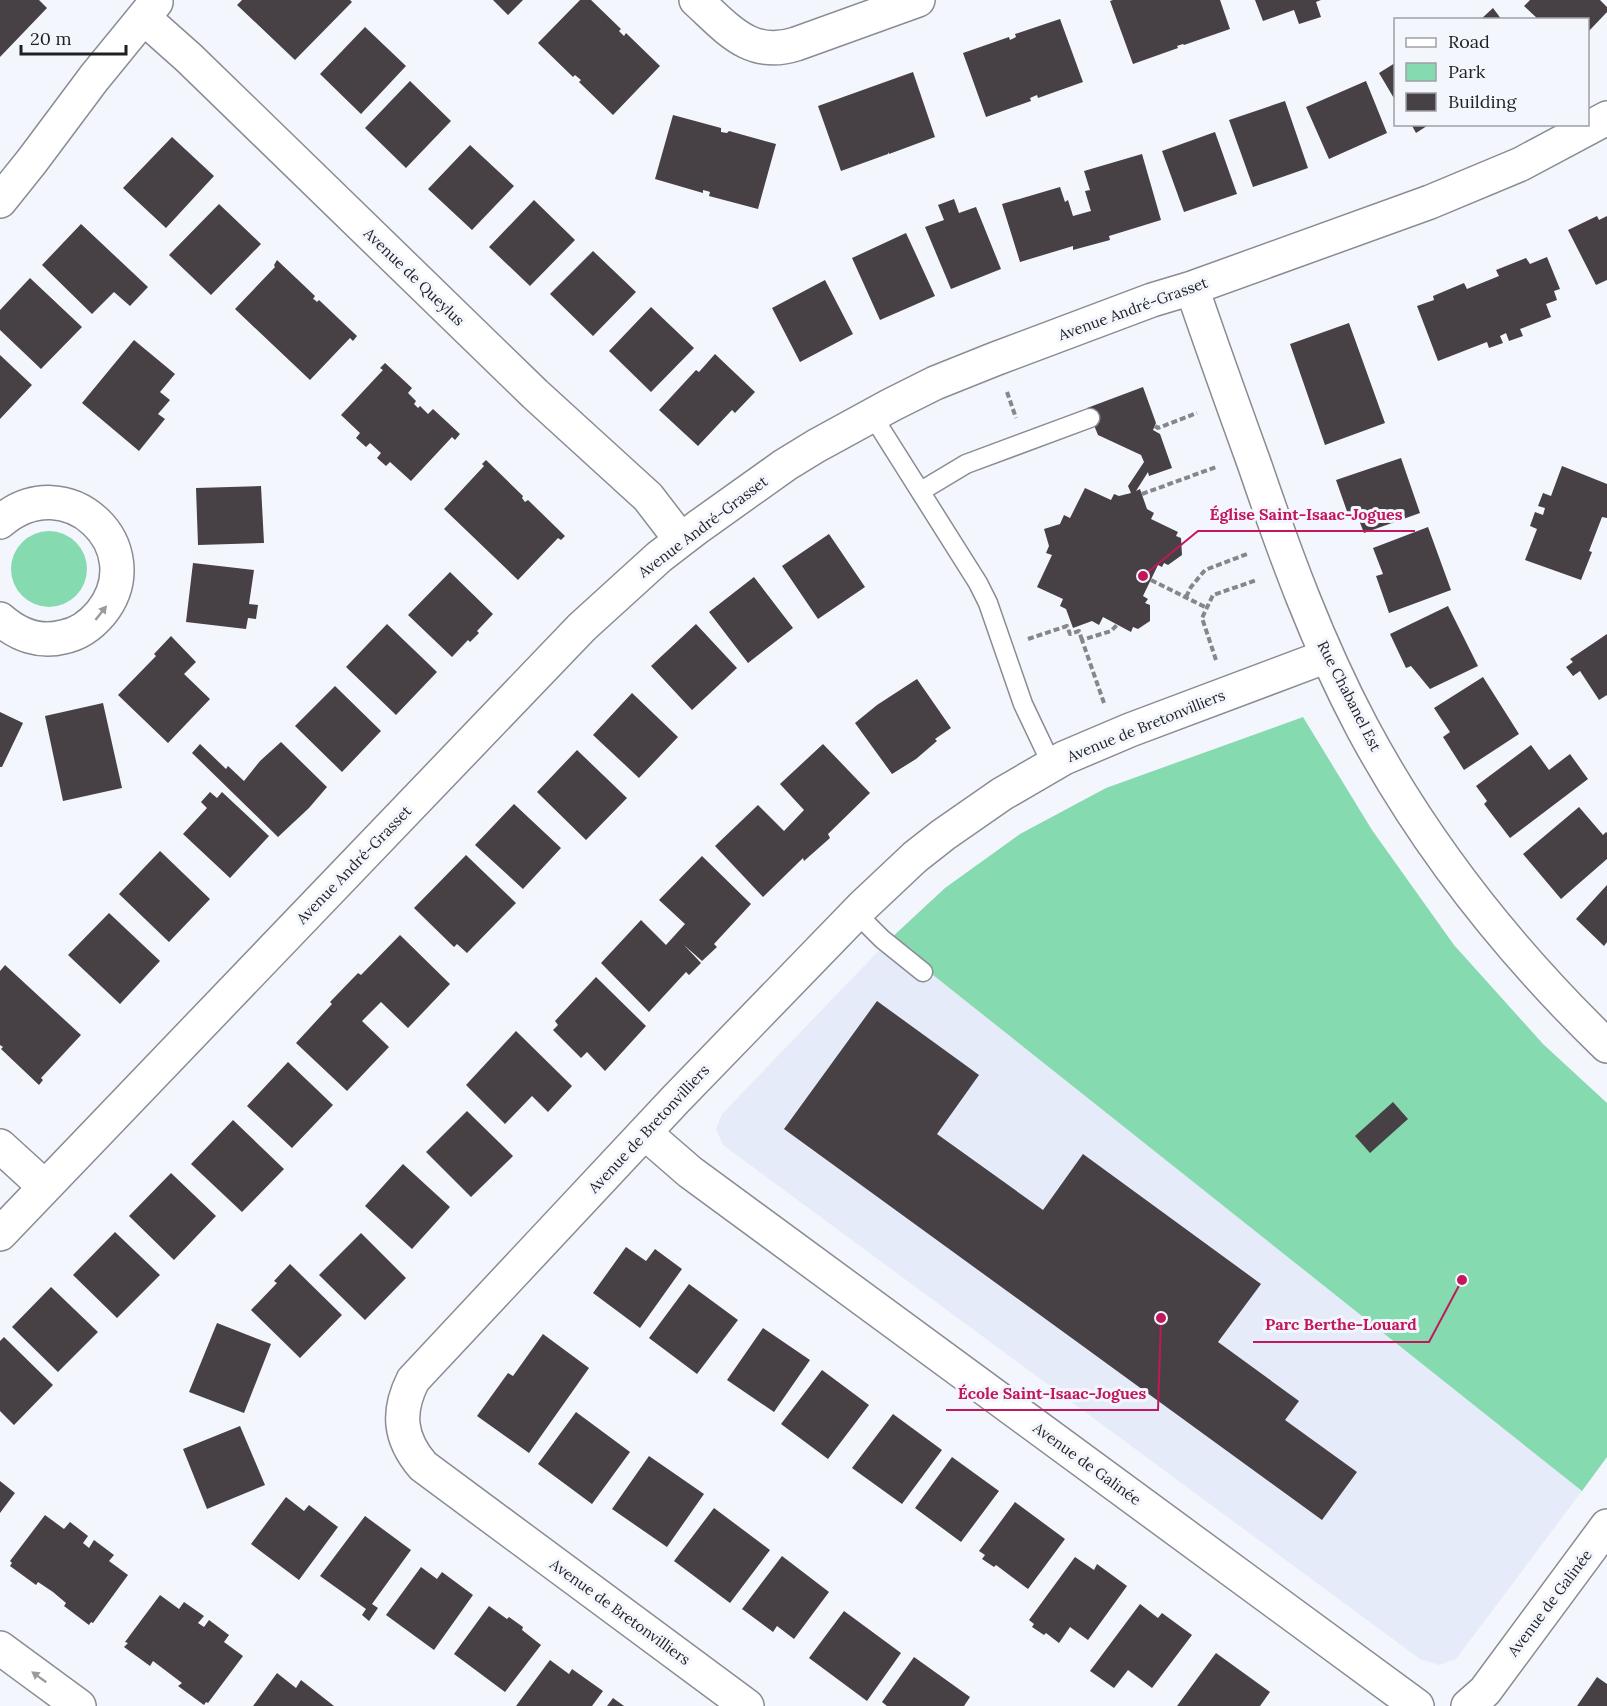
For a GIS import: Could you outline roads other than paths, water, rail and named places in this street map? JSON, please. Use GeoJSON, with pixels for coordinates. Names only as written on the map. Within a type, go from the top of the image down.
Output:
{"type":"FeatureCollection","features":[{"type":"Feature","properties":{"kind":"street"},"geometry":{"type":"LineString","coordinates":[[696,0],[736,37],[755,46],[776,48],[796,44],[918,0]]}},
{"type":"Feature","properties":{"kind":"street"},"geometry":{"type":"LineString","coordinates":[[0,201],[94,78],[151,9]]}},
{"type":"Feature","properties":{"kind":"street","name":"Avenue de Queylus"},"geometry":{"type":"LineString","coordinates":[[151,9],[198,66],[535,394],[648,498],[681,540]]}},
{"type":"Feature","properties":{"kind":"street","name":"Avenue André-Grasset"},"geometry":{"type":"LineString","coordinates":[[0,1234],[582,627],[659,557],[785,465],[872,415],[963,371],[1152,300],[1192,288],[1430,202],[1521,164],[1607,118]]}},
{"type":"Feature","properties":{"kind":"street","name":"Rue Chabanel Est"},"geometry":{"type":"LineString","coordinates":[[1192,288],[1306,608],[1363,729],[1388,772],[1448,863],[1481,906],[1523,957],[1607,1046]]}},
{"type":"Feature","properties":{"kind":"street"},"geometry":{"type":"LineString","coordinates":[[0,521],[16,510],[34,504],[52,502],[70,506],[87,514],[101,528],[111,544],[117,571],[114,590],[106,607],[94,622],[78,632],[60,638],[32,638],[15,631],[0,619]]}},
{"type":"Feature","properties":{"kind":"street","name":"Avenue de Bretonvilliers"},"geometry":{"type":"LineString","coordinates":[[747,1706],[431,1473],[414,1456],[408,1446],[402,1424],[404,1401],[413,1380],[645,1133],[888,881],[943,835],[1002,794],[1052,765],[1097,743],[1327,656]]}},
{"type":"Feature","properties":{"kind":"street","name":"Avenue de Galinée"},"geometry":{"type":"LineString","coordinates":[[645,1133],[700,1179],[1417,1706]]}},
{"type":"Feature","properties":{"kind":"street"},"geometry":{"type":"LineString","coordinates":[[0,1146],[45,1188]]}},
{"type":"Feature","properties":{"kind":"street","name":"Avenue de Galinée"},"geometry":{"type":"LineString","coordinates":[[1468,1706],[1485,1691],[1607,1526]]}},
{"type":"Feature","properties":{"kind":"street"},"geometry":{"type":"LineString","coordinates":[[0,1648],[79,1706]]}},
{"type":"Feature","properties":{"kind":"lane"},"geometry":{"type":"LineString","coordinates":[[872,415],[978,583],[988,603],[1020,698],[1052,765]]}},
{"type":"Feature","properties":{"kind":"lane"},"geometry":{"type":"LineString","coordinates":[[921,491],[966,464],[1090,418]]}},
{"type":"Feature","properties":{"kind":"lane"},"geometry":{"type":"LineString","coordinates":[[856,914],[882,939],[923,972]]}},
{"type":"Feature","properties":{"kind":"place","name":"Église Saint-Isaac-Jogues"},"geometry":{"type":"Point","coordinates":[1143,576]}},
{"type":"Feature","properties":{"kind":"place","name":"Parc Berthe-Louard"},"geometry":{"type":"Point","coordinates":[1462,1280]}},
{"type":"Feature","properties":{"kind":"place","name":"École Saint-Isaac-Jogues"},"geometry":{"type":"Point","coordinates":[1161,1318]}}]}
